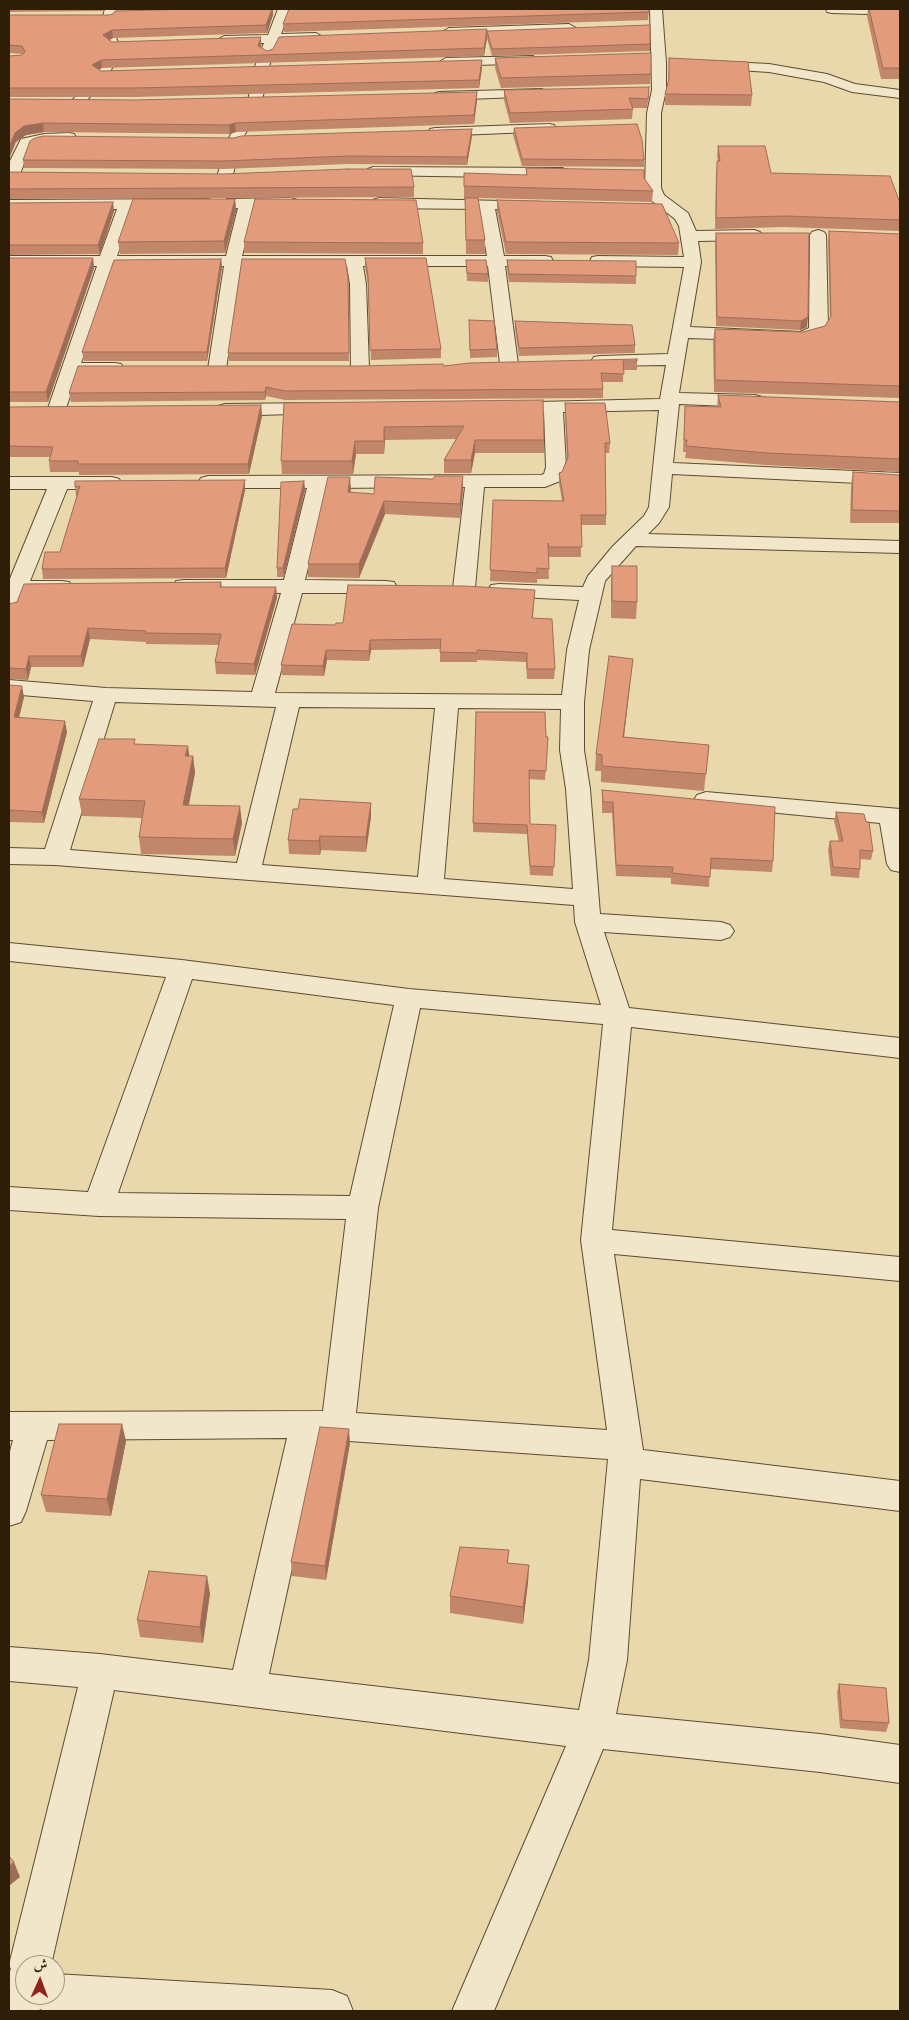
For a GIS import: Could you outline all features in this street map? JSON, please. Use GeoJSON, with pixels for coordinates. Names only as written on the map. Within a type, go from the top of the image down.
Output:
{"type":"FeatureCollection","features":[{"type":"Feature","properties":{"kind":"street"},"geometry":{"type":"LineString","coordinates":[[217,204],[236,139],[260,101],[261,69],[281,9],[296,9]]}},
{"type":"Feature","properties":{"kind":"street"},"geometry":{"type":"LineString","coordinates":[[473,2011],[592,1730],[601,1702],[608,1660],[626,1454],[596,1240],[618,1016],[587,910],[588,790],[572,750],[573,702],[578,650],[590,594],[595,580],[652,519],[658,507],[670,401],[691,249],[687,226],[682,216],[655,194],[653,188],[648,125],[659,60],[653,26],[656,9]]}},
{"type":"Feature","properties":{"kind":"street"},"geometry":{"type":"LineString","coordinates":[[832,9],[900,11]]}},
{"type":"Feature","properties":{"kind":"street"},"geometry":{"type":"LineString","coordinates":[[96,103],[72,103],[102,74],[118,44],[106,31],[110,14]]}},
{"type":"Feature","properties":{"kind":"street"},"geometry":{"type":"LineString","coordinates":[[435,32],[493,23],[580,28]]}},
{"type":"Feature","properties":{"kind":"street"},"geometry":{"type":"LineString","coordinates":[[464,204],[493,23]]}},
{"type":"Feature","properties":{"kind":"street"},"geometry":{"type":"LineString","coordinates":[[212,40],[329,36]]}},
{"type":"Feature","properties":{"kind":"street"},"geometry":{"type":"LineString","coordinates":[[437,63],[544,60]]}},
{"type":"Feature","properties":{"kind":"street"},"geometry":{"type":"LineString","coordinates":[[696,64],[769,68],[827,78],[852,88],[900,94]]}},
{"type":"Feature","properties":{"kind":"street"},"geometry":{"type":"LineString","coordinates":[[102,74],[122,73]]}},
{"type":"Feature","properties":{"kind":"street"},"geometry":{"type":"LineString","coordinates":[[431,97],[559,93]]}},
{"type":"Feature","properties":{"kind":"street"},"geometry":{"type":"LineString","coordinates":[[237,101],[260,101]]}},
{"type":"Feature","properties":{"kind":"street"},"geometry":{"type":"LineString","coordinates":[[425,133],[564,128]]}},
{"type":"Feature","properties":{"kind":"street"},"geometry":{"type":"LineString","coordinates":[[31,175],[10,174],[22,146],[26,142],[44,138],[81,137]]}},
{"type":"Feature","properties":{"kind":"street"},"geometry":{"type":"LineString","coordinates":[[216,140],[256,137]]}},
{"type":"Feature","properties":{"kind":"street"},"geometry":{"type":"LineString","coordinates":[[358,171],[576,173]]}},
{"type":"Feature","properties":{"kind":"street"},"geometry":{"type":"LineString","coordinates":[[634,174],[653,174]]}},
{"type":"Feature","properties":{"kind":"street"},"geometry":{"type":"LineString","coordinates":[[205,176],[242,175]]}},
{"type":"Feature","properties":{"kind":"street"},"geometry":{"type":"LineString","coordinates":[[100,204],[107,186]]}},
{"type":"Feature","properties":{"kind":"street"},"geometry":{"type":"LineString","coordinates":[[218,368],[234,260],[247,203]]}},
{"type":"Feature","properties":{"kind":"street"},"geometry":{"type":"LineString","coordinates":[[9,205],[302,203]]}},
{"type":"Feature","properties":{"kind":"street"},"geometry":{"type":"LineString","coordinates":[[359,203],[554,206]]}},
{"type":"Feature","properties":{"kind":"street"},"geometry":{"type":"LineString","coordinates":[[486,204],[496,260],[509,364]]}},
{"type":"Feature","properties":{"kind":"street"},"geometry":{"type":"LineString","coordinates":[[56,411],[126,205]]}},
{"type":"Feature","properties":{"kind":"street"},"geometry":{"type":"LineString","coordinates":[[643,208],[672,209]]}},
{"type":"Feature","properties":{"kind":"street"},"geometry":{"type":"LineString","coordinates":[[585,261],[691,249],[774,234]]}},
{"type":"Feature","properties":{"kind":"street"},"geometry":{"type":"LineString","coordinates":[[587,361],[678,345],[802,337],[816,332],[819,327],[809,235],[836,236]]}},
{"type":"Feature","properties":{"kind":"street"},"geometry":{"type":"LineString","coordinates":[[354,260],[358,284],[360,368]]}},
{"type":"Feature","properties":{"kind":"street"},"geometry":{"type":"LineString","coordinates":[[9,261],[565,261]]}},
{"type":"Feature","properties":{"kind":"street"},"geometry":{"type":"LineString","coordinates":[[489,364],[528,363]]}},
{"type":"Feature","properties":{"kind":"street"},"geometry":{"type":"LineString","coordinates":[[72,368],[130,368]]}},
{"type":"Feature","properties":{"kind":"street"},"geometry":{"type":"LineString","coordinates":[[198,368],[236,368]]}},
{"type":"Feature","properties":{"kind":"street"},"geometry":{"type":"LineString","coordinates":[[341,368],[380,368]]}},
{"type":"Feature","properties":{"kind":"street"},"geometry":{"type":"LineString","coordinates":[[484,407],[670,401],[775,402]]}},
{"type":"Feature","properties":{"kind":"street"},"geometry":{"type":"LineString","coordinates":[[188,482],[545,481],[553,476],[556,467],[553,406]]}},
{"type":"Feature","properties":{"kind":"street"},"geometry":{"type":"LineString","coordinates":[[211,410],[337,409]]}},
{"type":"Feature","properties":{"kind":"street"},"geometry":{"type":"LineString","coordinates":[[37,410],[76,411]]}},
{"type":"Feature","properties":{"kind":"street"},"geometry":{"type":"LineString","coordinates":[[662,468],[900,479]]}},
{"type":"Feature","properties":{"kind":"street"},"geometry":{"type":"LineString","coordinates":[[9,483],[129,482]]}},
{"type":"Feature","properties":{"kind":"street"},"geometry":{"type":"LineString","coordinates":[[262,699],[293,585],[318,482]]}},
{"type":"Feature","properties":{"kind":"street"},"geometry":{"type":"LineString","coordinates":[[475,482],[454,588],[590,594]]}},
{"type":"Feature","properties":{"kind":"street"},"geometry":{"type":"LineString","coordinates":[[9,607],[59,483]]}},
{"type":"Feature","properties":{"kind":"street"},"geometry":{"type":"LineString","coordinates":[[631,540],[900,548]]}},
{"type":"Feature","properties":{"kind":"street"},"geometry":{"type":"LineString","coordinates":[[165,586],[293,585],[407,587]]}},
{"type":"Feature","properties":{"kind":"street"},"geometry":{"type":"LineString","coordinates":[[17,587],[76,587]]}},
{"type":"Feature","properties":{"kind":"street"},"geometry":{"type":"LineString","coordinates":[[9,687],[106,695],[289,700],[573,702]]}},
{"type":"Feature","properties":{"kind":"street"},"geometry":{"type":"LineString","coordinates":[[55,857],[106,695]]}},
{"type":"Feature","properties":{"kind":"street"},"geometry":{"type":"LineString","coordinates":[[247,873],[289,700]]}},
{"type":"Feature","properties":{"kind":"street"},"geometry":{"type":"LineString","coordinates":[[430,887],[446,701]]}},
{"type":"Feature","properties":{"kind":"street"},"geometry":{"type":"LineString","coordinates":[[685,798],[895,817],[900,864]]}},
{"type":"Feature","properties":{"kind":"street"},"geometry":{"type":"LineString","coordinates":[[9,856],[55,857],[430,887],[721,931]]}},
{"type":"Feature","properties":{"kind":"street"},"geometry":{"type":"LineString","coordinates":[[9,952],[182,969],[409,998],[618,1016],[900,1048]]}},
{"type":"Feature","properties":{"kind":"street"},"geometry":{"type":"LineString","coordinates":[[99,1204],[182,969]]}},
{"type":"Feature","properties":{"kind":"street"},"geometry":{"type":"LineString","coordinates":[[247,1689],[322,1426],[363,1208],[409,998]]}},
{"type":"Feature","properties":{"kind":"street"},"geometry":{"type":"LineString","coordinates":[[9,1199],[99,1204],[363,1208]]}},
{"type":"Feature","properties":{"kind":"street"},"geometry":{"type":"LineString","coordinates":[[596,1240],[900,1269]]}},
{"type":"Feature","properties":{"kind":"street"},"geometry":{"type":"LineString","coordinates":[[9,1511],[21,1426],[322,1426],[626,1454],[900,1496]]}},
{"type":"Feature","properties":{"kind":"street"},"geometry":{"type":"LineString","coordinates":[[9,1664],[100,1671],[592,1730],[820,1752],[900,1764]]}},
{"type":"Feature","properties":{"kind":"street"},"geometry":{"type":"LineString","coordinates":[[34,1955],[100,1671]]}},
{"type":"Feature","properties":{"kind":"street"},"geometry":{"type":"LineString","coordinates":[[65,1993],[332,2011]]}},
{"type":"Feature","properties":{"kind":"building"},"geometry":{"type":"Polygon","coordinates":[[[272,9],[266,25],[112,30],[103,35],[112,42],[261,37],[258,46],[267,51],[273,49],[279,37],[487,29],[484,48],[101,60],[92,65],[101,71],[482,60],[479,80],[134,88],[9,88],[9,56],[22,55],[25,52],[22,46],[9,45],[9,15],[108,15],[113,14],[115,11],[272,9]]]}},
{"type":"Feature","properties":{"kind":"building"},"geometry":{"type":"Polygon","coordinates":[[[289,9],[649,9],[649,12],[283,24],[289,9]]]}},
{"type":"Feature","properties":{"kind":"building"},"geometry":{"type":"Polygon","coordinates":[[[869,9],[900,9],[900,68],[883,68],[869,9]]]}},
{"type":"Feature","properties":{"kind":"building"},"geometry":{"type":"Polygon","coordinates":[[[650,25],[650,44],[492,49],[487,31],[650,25]]]}},
{"type":"Feature","properties":{"kind":"building"},"geometry":{"type":"Polygon","coordinates":[[[651,53],[651,74],[501,78],[495,58],[651,53]]]}},
{"type":"Feature","properties":{"kind":"building"},"geometry":{"type":"Polygon","coordinates":[[[669,58],[748,62],[752,95],[665,94],[669,79],[669,58]]]}},
{"type":"Feature","properties":{"kind":"building"},"geometry":{"type":"Polygon","coordinates":[[[649,87],[648,99],[629,98],[633,109],[510,113],[504,90],[649,87]]]}},
{"type":"Feature","properties":{"kind":"building"},"geometry":{"type":"Polygon","coordinates":[[[477,92],[474,115],[235,123],[229,125],[43,123],[24,126],[15,133],[9,147],[9,99],[134,100],[477,92]]]}},
{"type":"Feature","properties":{"kind":"building"},"geometry":{"type":"Polygon","coordinates":[[[637,124],[642,140],[644,160],[522,159],[514,128],[637,124]]]}},
{"type":"Feature","properties":{"kind":"building"},"geometry":{"type":"Polygon","coordinates":[[[472,129],[467,157],[348,156],[223,161],[23,160],[30,141],[43,136],[234,138],[241,136],[472,129]]]}},
{"type":"Feature","properties":{"kind":"building"},"geometry":{"type":"Polygon","coordinates":[[[718,146],[765,146],[771,173],[890,176],[900,203],[900,220],[785,216],[716,218],[717,161],[720,161],[718,146]]]}},
{"type":"Feature","properties":{"kind":"building"},"geometry":{"type":"Polygon","coordinates":[[[526,168],[644,170],[644,178],[653,191],[464,186],[464,173],[527,175],[526,168]]]}},
{"type":"Feature","properties":{"kind":"building"},"geometry":{"type":"Polygon","coordinates":[[[348,169],[411,169],[414,187],[9,189],[9,172],[223,174],[348,169]]]}},
{"type":"Feature","properties":{"kind":"building"},"geometry":{"type":"Polygon","coordinates":[[[465,198],[478,198],[485,240],[466,240],[465,198]]]}},
{"type":"Feature","properties":{"kind":"building"},"geometry":{"type":"Polygon","coordinates":[[[133,199],[235,199],[224,241],[118,242],[133,199]]]}},
{"type":"Feature","properties":{"kind":"building"},"geometry":{"type":"Polygon","coordinates":[[[255,199],[416,200],[423,243],[244,242],[255,199]]]}},
{"type":"Feature","properties":{"kind":"building"},"geometry":{"type":"Polygon","coordinates":[[[497,200],[662,204],[679,243],[506,242],[497,200]]]}},
{"type":"Feature","properties":{"kind":"building"},"geometry":{"type":"Polygon","coordinates":[[[113,202],[98,245],[9,245],[9,203],[113,202]]]}},
{"type":"Feature","properties":{"kind":"building"},"geometry":{"type":"Polygon","coordinates":[[[829,231],[900,234],[900,386],[715,380],[715,329],[803,332],[825,326],[831,316],[829,231]]]}},
{"type":"Feature","properties":{"kind":"building"},"geometry":{"type":"Polygon","coordinates":[[[716,233],[809,233],[808,317],[801,321],[717,317],[716,233]]]}},
{"type":"Feature","properties":{"kind":"building"},"geometry":{"type":"Polygon","coordinates":[[[9,258],[93,258],[46,392],[9,392],[9,258]]]}},
{"type":"Feature","properties":{"kind":"building"},"geometry":{"type":"Polygon","coordinates":[[[365,258],[426,258],[441,349],[370,350],[368,275],[365,258]]]}},
{"type":"Feature","properties":{"kind":"building"},"geometry":{"type":"Polygon","coordinates":[[[221,259],[207,352],[82,352],[114,260],[221,259]]]}},
{"type":"Feature","properties":{"kind":"building"},"geometry":{"type":"Polygon","coordinates":[[[242,259],[345,259],[348,276],[349,353],[228,353],[242,259]]]}},
{"type":"Feature","properties":{"kind":"building"},"geometry":{"type":"Polygon","coordinates":[[[466,260],[486,260],[488,274],[467,273],[466,260]]]}},
{"type":"Feature","properties":{"kind":"building"},"geometry":{"type":"Polygon","coordinates":[[[507,260],[636,261],[636,276],[509,274],[507,260]]]}},
{"type":"Feature","properties":{"kind":"building"},"geometry":{"type":"Polygon","coordinates":[[[469,320],[494,321],[497,349],[470,350],[469,320]]]}},
{"type":"Feature","properties":{"kind":"building"},"geometry":{"type":"Polygon","coordinates":[[[515,321],[632,325],[635,345],[519,348],[515,321]]]}},
{"type":"Feature","properties":{"kind":"building"},"geometry":{"type":"Polygon","coordinates":[[[637,359],[637,361],[623,361],[624,374],[601,373],[603,389],[285,391],[266,387],[265,392],[69,393],[78,366],[360,366],[443,364],[444,366],[469,363],[637,359]]]}},
{"type":"Feature","properties":{"kind":"building"},"geometry":{"type":"Polygon","coordinates":[[[718,395],[900,402],[900,459],[767,453],[686,446],[687,440],[684,440],[685,406],[721,407],[718,395]]]}},
{"type":"Feature","properties":{"kind":"building"},"geometry":{"type":"Polygon","coordinates":[[[543,400],[544,440],[475,440],[471,460],[444,460],[464,426],[384,427],[384,441],[355,441],[352,461],[281,461],[284,403],[543,400]]]}},
{"type":"Feature","properties":{"kind":"building"},"geometry":{"type":"Polygon","coordinates":[[[565,403],[605,403],[610,443],[605,443],[606,515],[581,515],[582,547],[549,547],[548,543],[549,569],[537,568],[537,573],[490,570],[493,500],[564,501],[559,473],[562,472],[568,457],[565,403]]]}},
{"type":"Feature","properties":{"kind":"building"},"geometry":{"type":"Polygon","coordinates":[[[261,405],[248,464],[78,464],[78,461],[49,461],[53,447],[9,446],[9,407],[261,405]]]}},
{"type":"Feature","properties":{"kind":"building"},"geometry":{"type":"Polygon","coordinates":[[[853,472],[900,475],[900,511],[852,510],[853,472]]]}},
{"type":"Feature","properties":{"kind":"building"},"geometry":{"type":"Polygon","coordinates":[[[435,476],[463,476],[460,504],[384,501],[359,564],[308,564],[328,477],[350,477],[348,492],[374,494],[375,477],[433,479],[435,476]]]}},
{"type":"Feature","properties":{"kind":"building"},"geometry":{"type":"Polygon","coordinates":[[[245,480],[225,568],[42,569],[45,552],[60,552],[80,486],[75,487],[75,481],[245,480]]]}},
{"type":"Feature","properties":{"kind":"building"},"geometry":{"type":"Polygon","coordinates":[[[304,481],[283,568],[277,568],[281,482],[304,481]]]}},
{"type":"Feature","properties":{"kind":"building"},"geometry":{"type":"Polygon","coordinates":[[[612,566],[637,566],[637,602],[612,601],[612,566]]]}},
{"type":"Feature","properties":{"kind":"building"},"geometry":{"type":"Polygon","coordinates":[[[221,582],[220,587],[276,587],[254,664],[215,662],[221,634],[145,633],[146,631],[88,628],[81,656],[29,656],[26,669],[9,668],[9,604],[17,602],[24,584],[221,582]]]}},
{"type":"Feature","properties":{"kind":"building"},"geometry":{"type":"Polygon","coordinates":[[[348,585],[464,586],[535,590],[532,618],[552,619],[555,669],[527,669],[527,653],[477,650],[477,653],[440,652],[441,639],[370,640],[369,651],[326,650],[323,666],[281,665],[292,624],[335,625],[336,623],[343,623],[348,585]]]}},
{"type":"Feature","properties":{"kind":"building"},"geometry":{"type":"Polygon","coordinates":[[[609,656],[633,659],[623,737],[709,745],[706,774],[602,766],[602,755],[596,754],[609,656]]]}},
{"type":"Feature","properties":{"kind":"building"},"geometry":{"type":"Polygon","coordinates":[[[9,685],[22,686],[14,717],[65,721],[42,812],[9,810],[9,685]]]}},
{"type":"Feature","properties":{"kind":"building"},"geometry":{"type":"Polygon","coordinates":[[[476,712],[545,712],[546,737],[548,737],[546,771],[529,770],[530,824],[556,825],[554,867],[530,866],[527,825],[473,823],[476,712]]]}},
{"type":"Feature","properties":{"kind":"building"},"geometry":{"type":"Polygon","coordinates":[[[99,739],[135,739],[134,744],[188,746],[185,756],[193,756],[183,805],[240,806],[233,839],[139,837],[145,801],[79,799],[99,739]]]}},
{"type":"Feature","properties":{"kind":"building"},"geometry":{"type":"Polygon","coordinates":[[[602,790],[775,807],[773,861],[711,858],[710,877],[672,873],[673,867],[616,865],[613,802],[603,802],[602,790]]]}},
{"type":"Feature","properties":{"kind":"building"},"geometry":{"type":"Polygon","coordinates":[[[300,799],[371,803],[366,837],[320,836],[319,841],[288,840],[293,809],[298,809],[300,799]]]}},
{"type":"Feature","properties":{"kind":"building"},"geometry":{"type":"Polygon","coordinates":[[[836,812],[864,814],[866,822],[869,822],[873,851],[860,850],[860,869],[833,867],[830,841],[843,841],[836,812]]]}},
{"type":"Feature","properties":{"kind":"building"},"geometry":{"type":"Polygon","coordinates":[[[59,1424],[122,1424],[107,1499],[41,1495],[59,1424]]]}},
{"type":"Feature","properties":{"kind":"building"},"geometry":{"type":"Polygon","coordinates":[[[320,1427],[349,1429],[325,1566],[291,1562],[320,1427]]]}},
{"type":"Feature","properties":{"kind":"building"},"geometry":{"type":"Polygon","coordinates":[[[460,1547],[509,1550],[507,1563],[529,1565],[523,1607],[450,1596],[460,1547]]]}},
{"type":"Feature","properties":{"kind":"building"},"geometry":{"type":"Polygon","coordinates":[[[149,1571],[207,1576],[200,1627],[137,1620],[149,1571]]]}},
{"type":"Feature","properties":{"kind":"building"},"geometry":{"type":"Polygon","coordinates":[[[839,1684],[886,1688],[889,1723],[842,1720],[839,1684]]]}},
{"type":"Feature","properties":{"kind":"building"},"geometry":{"type":"Polygon","coordinates":[[[9,1856],[14,1862],[9,1866],[9,1856]]]}}]}
